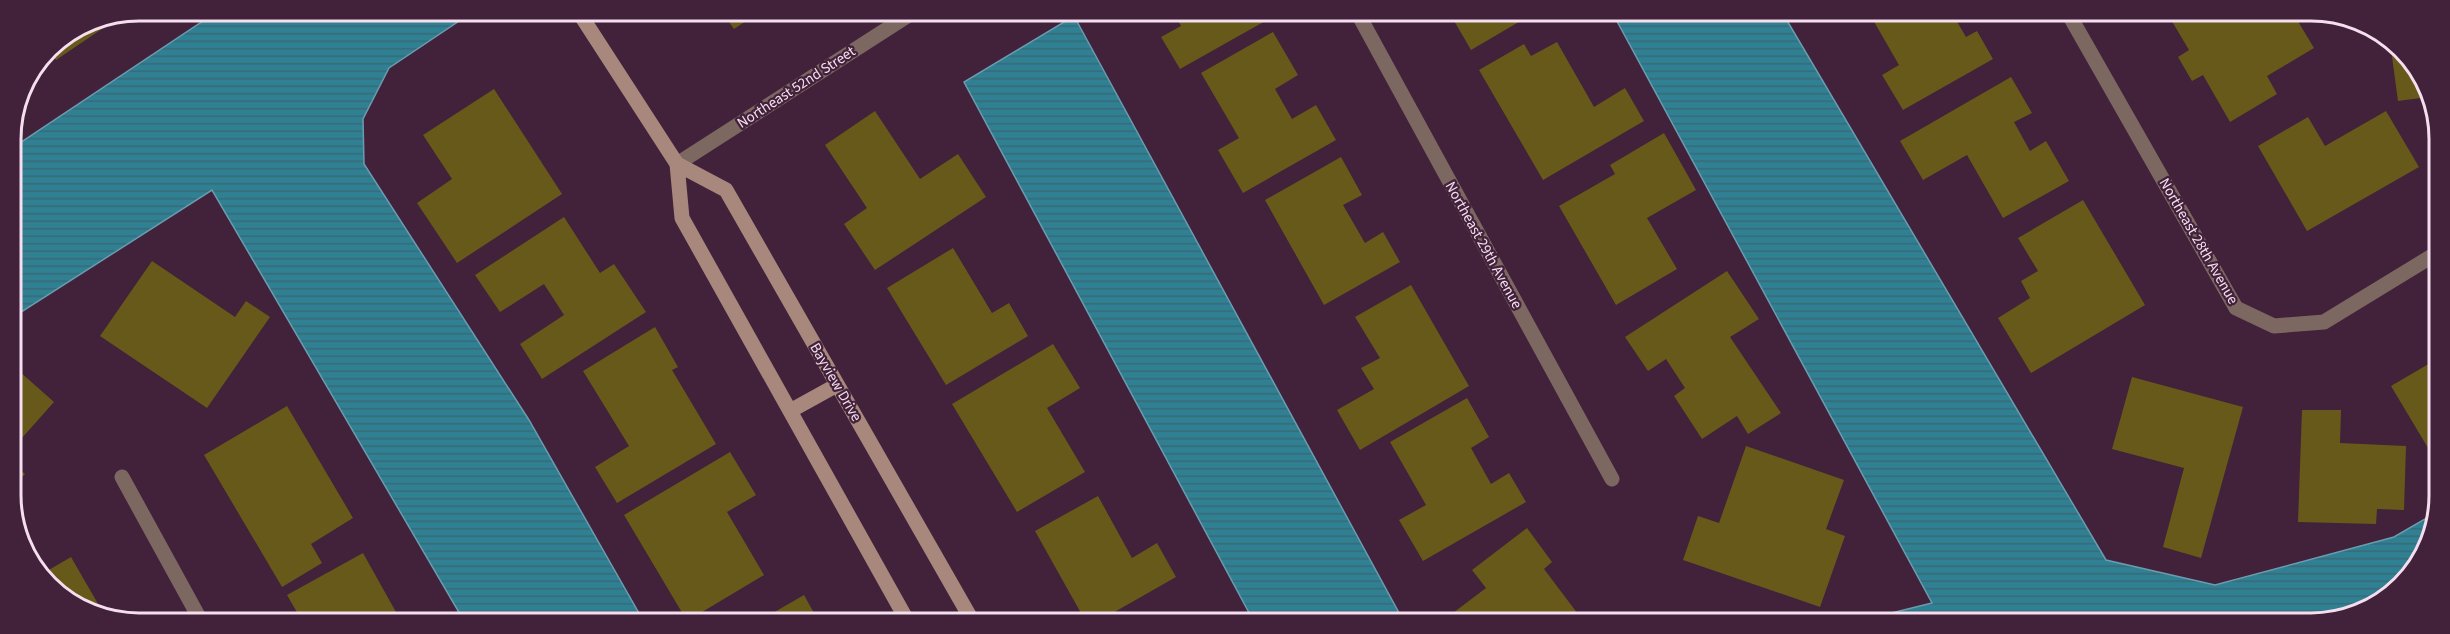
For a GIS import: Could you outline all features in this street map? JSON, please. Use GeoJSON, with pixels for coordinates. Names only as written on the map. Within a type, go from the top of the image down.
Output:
{"type":"FeatureCollection","features":[{"type":"Feature","properties":{"kind":"street","name":"Bayview Drive"},"geometry":{"type":"LineString","coordinates":[[584,21],[677,164],[682,218],[903,613]]}},
{"type":"Feature","properties":{"kind":"street","name":"Northeast 52nd Street"},"geometry":{"type":"LineString","coordinates":[[677,164],[899,21]]}},
{"type":"Feature","properties":{"kind":"street","name":"Northeast 29th Avenue"},"geometry":{"type":"LineString","coordinates":[[1361,21],[1612,479]]}},
{"type":"Feature","properties":{"kind":"street","name":"Northeast 28th Avenue"},"geometry":{"type":"LineString","coordinates":[[2073,21],[2236,308],[2274,326],[2324,322],[2429,258]]}},
{"type":"Feature","properties":{"kind":"street","name":"Bayview Drive"},"geometry":{"type":"LineString","coordinates":[[677,164],[726,190],[965,613]]}},
{"type":"Feature","properties":{"kind":"street"},"geometry":{"type":"LineString","coordinates":[[790,411],[837,385]]}},
{"type":"Feature","properties":{"kind":"street"},"geometry":{"type":"LineString","coordinates":[[122,477],[197,613]]}},
{"type":"Feature","properties":{"kind":"water"},"geometry":{"type":"Polygon","coordinates":[[[203,21],[459,21],[389,68],[363,119],[364,164],[529,420],[639,613],[459,613],[212,190],[21,312],[21,142],[203,21]]]}},
{"type":"Feature","properties":{"kind":"water"},"geometry":{"type":"Polygon","coordinates":[[[1066,21],[1077,21],[1399,613],[1249,613],[964,82],[1066,21]]]}},
{"type":"Feature","properties":{"kind":"water"},"geometry":{"type":"Polygon","coordinates":[[[1617,21],[1787,21],[2106,560],[2215,585],[2394,537],[2427,518],[2413,554],[2389,584],[2356,604],[2326,612],[1892,613],[1932,603],[1617,21]]]}},
{"type":"Feature","properties":{"kind":"building"},"geometry":{"type":"Polygon","coordinates":[[[728,21],[746,21],[734,29],[728,21]]]}},
{"type":"Feature","properties":{"kind":"building"},"geometry":{"type":"Polygon","coordinates":[[[1178,21],[1265,21],[1180,69],[1161,37],[1181,26],[1178,21]]]}},
{"type":"Feature","properties":{"kind":"building"},"geometry":{"type":"Polygon","coordinates":[[[1454,21],[1521,21],[1471,50],[1454,21]]]}},
{"type":"Feature","properties":{"kind":"building"},"geometry":{"type":"Polygon","coordinates":[[[1874,21],[1957,21],[1966,37],[1977,31],[1993,59],[1903,110],[1882,75],[1899,65],[1874,21]]]}},
{"type":"Feature","properties":{"kind":"building"},"geometry":{"type":"Polygon","coordinates":[[[2172,21],[2298,21],[2314,48],[2267,76],[2277,94],[2230,122],[2203,75],[2192,81],[2178,57],[2189,50],[2172,21]]]}},
{"type":"Feature","properties":{"kind":"building"},"geometry":{"type":"Polygon","coordinates":[[[107,25],[56,60],[54,58],[67,45],[107,25]]]}},
{"type":"Feature","properties":{"kind":"building"},"geometry":{"type":"Polygon","coordinates":[[[1273,32],[1298,75],[1275,89],[1292,119],[1316,105],[1336,140],[1243,193],[1218,150],[1239,138],[1201,73],[1273,32]]]}},
{"type":"Feature","properties":{"kind":"building"},"geometry":{"type":"Polygon","coordinates":[[[1557,42],[1594,107],[1625,88],[1644,121],[1543,180],[1479,70],[1524,44],[1531,56],[1557,42]]]}},
{"type":"Feature","properties":{"kind":"building"},"geometry":{"type":"Polygon","coordinates":[[[2392,54],[2405,67],[2422,98],[2398,101],[2392,54]]]}},
{"type":"Feature","properties":{"kind":"building"},"geometry":{"type":"Polygon","coordinates":[[[2011,77],[2032,113],[2014,122],[2030,151],[2046,141],[2069,181],[2003,218],[1967,155],[1923,180],[1900,141],[2011,77]]]}},
{"type":"Feature","properties":{"kind":"building"},"geometry":{"type":"Polygon","coordinates":[[[494,89],[562,194],[457,263],[417,203],[452,179],[423,135],[494,89]]]}},
{"type":"Feature","properties":{"kind":"building"},"geometry":{"type":"Polygon","coordinates":[[[875,111],[920,179],[958,154],[986,197],[875,270],[844,224],[867,208],[825,145],[875,111]]]}},
{"type":"Feature","properties":{"kind":"building"},"geometry":{"type":"Polygon","coordinates":[[[2386,111],[2419,167],[2307,231],[2258,146],[2308,117],[2325,146],[2386,111]]]}},
{"type":"Feature","properties":{"kind":"building"},"geometry":{"type":"Polygon","coordinates":[[[1664,133],[1696,190],[1647,218],[1677,269],[1616,305],[1559,206],[1615,174],[1610,165],[1664,133]]]}},
{"type":"Feature","properties":{"kind":"building"},"geometry":{"type":"Polygon","coordinates":[[[1341,157],[1362,195],[1343,205],[1365,243],[1383,232],[1400,262],[1324,305],[1265,200],[1341,157]]]}},
{"type":"Feature","properties":{"kind":"building"},"geometry":{"type":"Polygon","coordinates":[[[2083,200],[2145,305],[2031,373],[1998,318],[2030,298],[2021,281],[2038,271],[2018,238],[2083,200]]]}},
{"type":"Feature","properties":{"kind":"building"},"geometry":{"type":"Polygon","coordinates":[[[564,217],[600,273],[614,264],[646,312],[542,379],[520,344],[564,315],[544,284],[500,312],[475,275],[564,217]]]}},
{"type":"Feature","properties":{"kind":"building"},"geometry":{"type":"Polygon","coordinates":[[[953,248],[992,313],[1009,303],[1028,336],[946,385],[887,288],[953,248]]]}},
{"type":"Feature","properties":{"kind":"building"},"geometry":{"type":"Polygon","coordinates":[[[152,261],[235,317],[246,301],[270,317],[207,408],[100,336],[152,261]]]}},
{"type":"Feature","properties":{"kind":"building"},"geometry":{"type":"Polygon","coordinates":[[[1727,271],[1759,319],[1730,337],[1781,413],[1748,434],[1737,416],[1702,439],[1674,396],[1685,388],[1666,359],[1648,371],[1625,337],[1727,271]]]}},
{"type":"Feature","properties":{"kind":"building"},"geometry":{"type":"Polygon","coordinates":[[[1411,285],[1469,386],[1360,450],[1337,410],[1374,389],[1361,368],[1380,358],[1355,317],[1411,285]]]}},
{"type":"Feature","properties":{"kind":"building"},"geometry":{"type":"Polygon","coordinates":[[[655,327],[678,367],[672,370],[716,444],[617,503],[595,467],[629,446],[583,371],[655,327]]]}},
{"type":"Feature","properties":{"kind":"building"},"geometry":{"type":"Polygon","coordinates":[[[1053,344],[1080,388],[1047,408],[1085,472],[1017,512],[952,404],[1053,344]]]}},
{"type":"Feature","properties":{"kind":"building"},"geometry":{"type":"Polygon","coordinates":[[[2429,364],[2429,450],[2391,386],[2429,364]]]}},
{"type":"Feature","properties":{"kind":"building"},"geometry":{"type":"Polygon","coordinates":[[[21,373],[54,402],[21,439],[21,373]]]}},
{"type":"Feature","properties":{"kind":"building"},"geometry":{"type":"Polygon","coordinates":[[[2132,377],[2243,407],[2201,558],[2163,547],[2184,468],[2112,449],[2132,377]]]}},
{"type":"Feature","properties":{"kind":"building"},"geometry":{"type":"Polygon","coordinates":[[[1467,398],[1489,437],[1471,448],[1491,484],[1509,473],[1526,502],[1423,561],[1399,520],[1426,505],[1390,442],[1467,398]]]}},
{"type":"Feature","properties":{"kind":"building"},"geometry":{"type":"Polygon","coordinates":[[[287,406],[353,518],[311,544],[322,563],[282,587],[204,455],[287,406]]]}},
{"type":"Feature","properties":{"kind":"building"},"geometry":{"type":"Polygon","coordinates":[[[2302,410],[2341,410],[2340,443],[2406,446],[2404,510],[2377,509],[2376,524],[2298,522],[2302,410]]]}},
{"type":"Feature","properties":{"kind":"building"},"geometry":{"type":"Polygon","coordinates":[[[1746,446],[1844,480],[1826,529],[1845,536],[1820,607],[1683,560],[1698,516],[1719,523],[1746,446]]]}},
{"type":"Feature","properties":{"kind":"building"},"geometry":{"type":"Polygon","coordinates":[[[730,452],[756,495],[727,512],[764,575],[700,613],[682,613],[624,515],[730,452]]]}},
{"type":"Feature","properties":{"kind":"building"},"geometry":{"type":"Polygon","coordinates":[[[1098,496],[1132,558],[1157,543],[1176,577],[1113,613],[1081,613],[1035,531],[1098,496]]]}},
{"type":"Feature","properties":{"kind":"building"},"geometry":{"type":"Polygon","coordinates":[[[1527,528],[1552,562],[1544,569],[1577,613],[1453,613],[1486,588],[1472,570],[1527,528]]]}},
{"type":"Feature","properties":{"kind":"building"},"geometry":{"type":"Polygon","coordinates":[[[363,553],[397,613],[297,613],[287,595],[363,553]]]}},
{"type":"Feature","properties":{"kind":"building"},"geometry":{"type":"Polygon","coordinates":[[[71,557],[99,606],[61,584],[48,570],[71,557]]]}},
{"type":"Feature","properties":{"kind":"building"},"geometry":{"type":"Polygon","coordinates":[[[804,595],[814,613],[773,613],[804,595]]]}}]}
